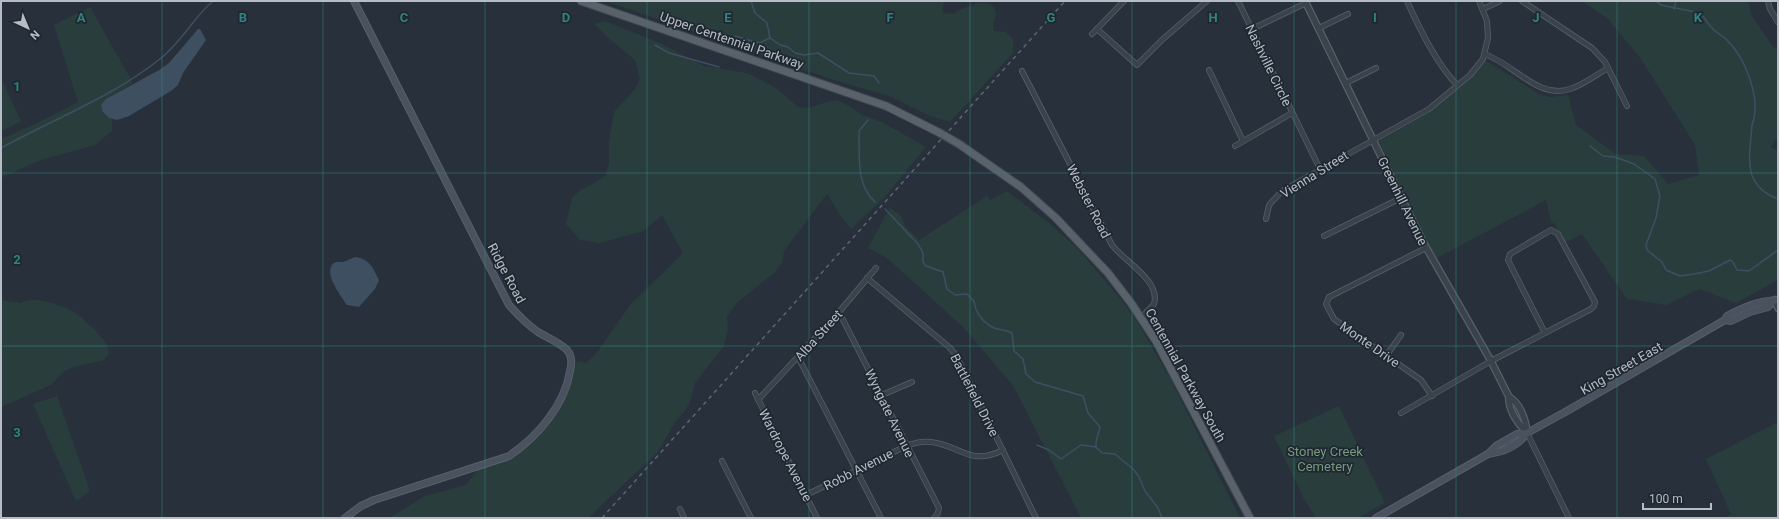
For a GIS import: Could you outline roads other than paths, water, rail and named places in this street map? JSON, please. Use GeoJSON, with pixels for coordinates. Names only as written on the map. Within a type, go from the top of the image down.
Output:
{"type":"FeatureCollection","features":[{"type":"Feature","properties":{"kind":"main road","name":"Ridge Road"},"geometry":{"type":"LineString","coordinates":[[345,518],[361,506],[374,500],[501,459],[516,451],[540,427],[558,405],[566,388],[571,365],[571,359],[567,351],[558,343],[529,326],[510,305],[354,1]]}},
{"type":"Feature","properties":{"kind":"main road","name":"Upper Centennial Parkway"},"geometry":{"type":"LineString","coordinates":[[581,1],[886,106],[959,144]]}},
{"type":"Feature","properties":{"kind":"main road","name":"Centennial Parkway South"},"geometry":{"type":"LineString","coordinates":[[959,144],[1021,188],[1056,218],[1108,273],[1141,318],[1160,348],[1250,518]]}},
{"type":"Feature","properties":{"kind":"main road","name":"King Street East"},"geometry":{"type":"LineString","coordinates":[[1376,518],[1488,454],[1500,452],[1521,441],[1527,433],[1725,320],[1727,316],[1746,306],[1766,300],[1777,300]]}},
{"type":"Feature","properties":{"kind":"street"},"geometry":{"type":"LineString","coordinates":[[1092,34],[1124,1]]}},
{"type":"Feature","properties":{"kind":"street"},"geometry":{"type":"LineString","coordinates":[[1098,29],[1138,65],[1162,39],[1207,1]]}},
{"type":"Feature","properties":{"kind":"street","name":"Nashville Circle"},"geometry":{"type":"LineString","coordinates":[[1235,146],[1292,113],[1238,1]]}},
{"type":"Feature","properties":{"kind":"street"},"geometry":{"type":"LineString","coordinates":[[1407,1],[1437,59],[1448,76],[1457,85]]}},
{"type":"Feature","properties":{"kind":"street"},"geometry":{"type":"LineString","coordinates":[[1479,1],[1484,9],[1489,30],[1487,47],[1484,54],[1502,62],[1538,86],[1550,91],[1570,89],[1608,68]]}},
{"type":"Feature","properties":{"kind":"street"},"geometry":{"type":"LineString","coordinates":[[1484,9],[1500,1]]}},
{"type":"Feature","properties":{"kind":"street"},"geometry":{"type":"LineString","coordinates":[[1522,1],[1592,48],[1605,62],[1627,106]]}},
{"type":"Feature","properties":{"kind":"street"},"geometry":{"type":"LineString","coordinates":[[1768,1],[1770,9],[1778,22]]}},
{"type":"Feature","properties":{"kind":"street"},"geometry":{"type":"LineString","coordinates":[[1252,29],[1306,2]]}},
{"type":"Feature","properties":{"kind":"street","name":"Greenhill Avenue"},"geometry":{"type":"LineString","coordinates":[[1306,2],[1426,248],[1491,361],[1509,397],[1514,400],[1526,422],[1527,433]]}},
{"type":"Feature","properties":{"kind":"street"},"geometry":{"type":"LineString","coordinates":[[1319,28],[1348,14]]}},
{"type":"Feature","properties":{"kind":"street","name":"Vienna Street"},"geometry":{"type":"LineString","coordinates":[[1266,219],[1269,205],[1282,191],[1373,138],[1432,107],[1477,67],[1484,54]]}},
{"type":"Feature","properties":{"kind":"street"},"geometry":{"type":"LineString","coordinates":[[1346,83],[1376,68]]}},
{"type":"Feature","properties":{"kind":"street"},"geometry":{"type":"LineString","coordinates":[[1209,70],[1244,141]]}},
{"type":"Feature","properties":{"kind":"street","name":"Webster Road"},"geometry":{"type":"LineString","coordinates":[[1022,71],[1112,245],[1126,261],[1149,281],[1155,290],[1154,304],[1141,318]]}},
{"type":"Feature","properties":{"kind":"street"},"geometry":{"type":"LineString","coordinates":[[1292,113],[1320,170]]}},
{"type":"Feature","properties":{"kind":"street"},"geometry":{"type":"LineString","coordinates":[[1324,236],[1401,198]]}},
{"type":"Feature","properties":{"kind":"street"},"geometry":{"type":"LineString","coordinates":[[1401,414],[1491,361],[1545,333],[1591,309],[1594,306],[1594,302],[1558,234],[1551,230],[1510,254],[1508,257],[1508,260],[1545,333]]}},
{"type":"Feature","properties":{"kind":"street","name":"Monte Drive"},"geometry":{"type":"LineString","coordinates":[[1426,248],[1333,295],[1327,300],[1328,309],[1334,319],[1421,380],[1432,396]]}},
{"type":"Feature","properties":{"kind":"street","name":"Alba Street"},"geometry":{"type":"LineString","coordinates":[[758,400],[839,312],[876,268]]}},
{"type":"Feature","properties":{"kind":"street","name":"Battlefield Drive"},"geometry":{"type":"LineString","coordinates":[[867,278],[949,347],[956,355],[1036,518]]}},
{"type":"Feature","properties":{"kind":"street"},"geometry":{"type":"LineString","coordinates":[[1777,300],[1778,308]]}},
{"type":"Feature","properties":{"kind":"street","name":"Wyngate Avenue"},"geometry":{"type":"LineString","coordinates":[[839,312],[882,395],[906,446],[939,508],[938,513],[934,518]]}},
{"type":"Feature","properties":{"kind":"street"},"geometry":{"type":"LineString","coordinates":[[1386,356],[1401,335]]}},
{"type":"Feature","properties":{"kind":"street"},"geometry":{"type":"LineString","coordinates":[[798,357],[881,518]]}},
{"type":"Feature","properties":{"kind":"street"},"geometry":{"type":"LineString","coordinates":[[882,395],[912,382]]}},
{"type":"Feature","properties":{"kind":"street","name":"Wardrope Avenue"},"geometry":{"type":"LineString","coordinates":[[755,393],[817,518]]}},
{"type":"Feature","properties":{"kind":"street"},"geometry":{"type":"LineString","coordinates":[[1527,433],[1569,518]]}},
{"type":"Feature","properties":{"kind":"street","name":"Robb Avenue"},"geometry":{"type":"LineString","coordinates":[[806,496],[906,446],[922,441],[932,442],[974,457],[984,457],[1003,450]]}},
{"type":"Feature","properties":{"kind":"street"},"geometry":{"type":"LineString","coordinates":[[722,461],[751,518]]}},
{"type":"Feature","properties":{"kind":"street"},"geometry":{"type":"LineString","coordinates":[[680,509],[684,518]]}},
{"type":"Feature","properties":{"kind":"water"},"geometry":{"type":"Polygon","coordinates":[[[198,29],[200,29],[206,40],[183,73],[178,85],[171,91],[129,116],[117,120],[109,118],[103,112],[101,105],[106,99],[169,63],[198,29]]]}},
{"type":"Feature","properties":{"kind":"water"},"geometry":{"type":"Polygon","coordinates":[[[355,257],[368,262],[379,280],[375,289],[359,307],[347,305],[337,290],[331,278],[330,272],[334,263],[343,262],[355,257]]]}},
{"type":"Feature","properties":{"kind":"waterway"},"geometry":{"type":"LineString","coordinates":[[1,148],[103,96],[142,73],[174,46],[199,15],[213,1]]}},
{"type":"Feature","properties":{"kind":"waterway"},"geometry":{"type":"LineString","coordinates":[[751,1],[755,13],[767,23],[770,38]]}},
{"type":"Feature","properties":{"kind":"waterway"},"geometry":{"type":"LineString","coordinates":[[1656,1],[1661,5],[1700,13],[1714,30],[1726,39],[1739,56],[1750,79],[1755,103],[1755,115],[1752,125],[1750,148],[1750,169],[1758,186],[1766,193],[1778,199]]}},
{"type":"Feature","properties":{"kind":"waterway"},"geometry":{"type":"LineString","coordinates":[[1674,9],[1676,1]]}},
{"type":"Feature","properties":{"kind":"waterway"},"geometry":{"type":"LineString","coordinates":[[735,36],[759,43],[770,38],[780,45],[788,47],[795,53],[804,55],[818,53],[849,73],[874,76],[879,83]]}},
{"type":"Feature","properties":{"kind":"waterway"},"geometry":{"type":"LineString","coordinates":[[655,45],[669,53],[719,67]]}},
{"type":"Feature","properties":{"kind":"waterway"},"geometry":{"type":"LineString","coordinates":[[868,120],[859,131],[859,159],[861,178],[864,187],[875,202]]}},
{"type":"Feature","properties":{"kind":"waterway"},"geometry":{"type":"LineString","coordinates":[[1590,146],[1603,156],[1615,157],[1634,164],[1655,179],[1660,196],[1656,218],[1646,245],[1647,250],[1662,262],[1666,270],[1680,276],[1694,274],[1709,271],[1730,260],[1733,262],[1737,270],[1749,271],[1778,250]]}},
{"type":"Feature","properties":{"kind":"waterway"},"geometry":{"type":"LineString","coordinates":[[885,209],[918,244],[923,253],[923,262],[926,266],[943,272],[947,289],[955,295],[967,294],[974,301],[978,313],[986,323],[994,328],[1012,333],[1014,351],[1023,359],[1026,374],[1035,382],[1083,396],[1088,413],[1100,427],[1096,447],[1102,453],[1115,454],[1134,470],[1145,491],[1158,508],[1162,518]]}},
{"type":"Feature","properties":{"kind":"waterway"},"geometry":{"type":"LineString","coordinates":[[1037,445],[1049,450],[1061,459],[1081,445],[1096,447]]}},
{"type":"Feature","properties":{"kind":"railway"},"geometry":{"type":"LineString","coordinates":[[602,518],[1065,1]]}},
{"type":"Feature","properties":{"kind":"park label","name":"Stoney Creek Cemetery"},"geometry":{"type":"Point","coordinates":[1325,458]}}]}
